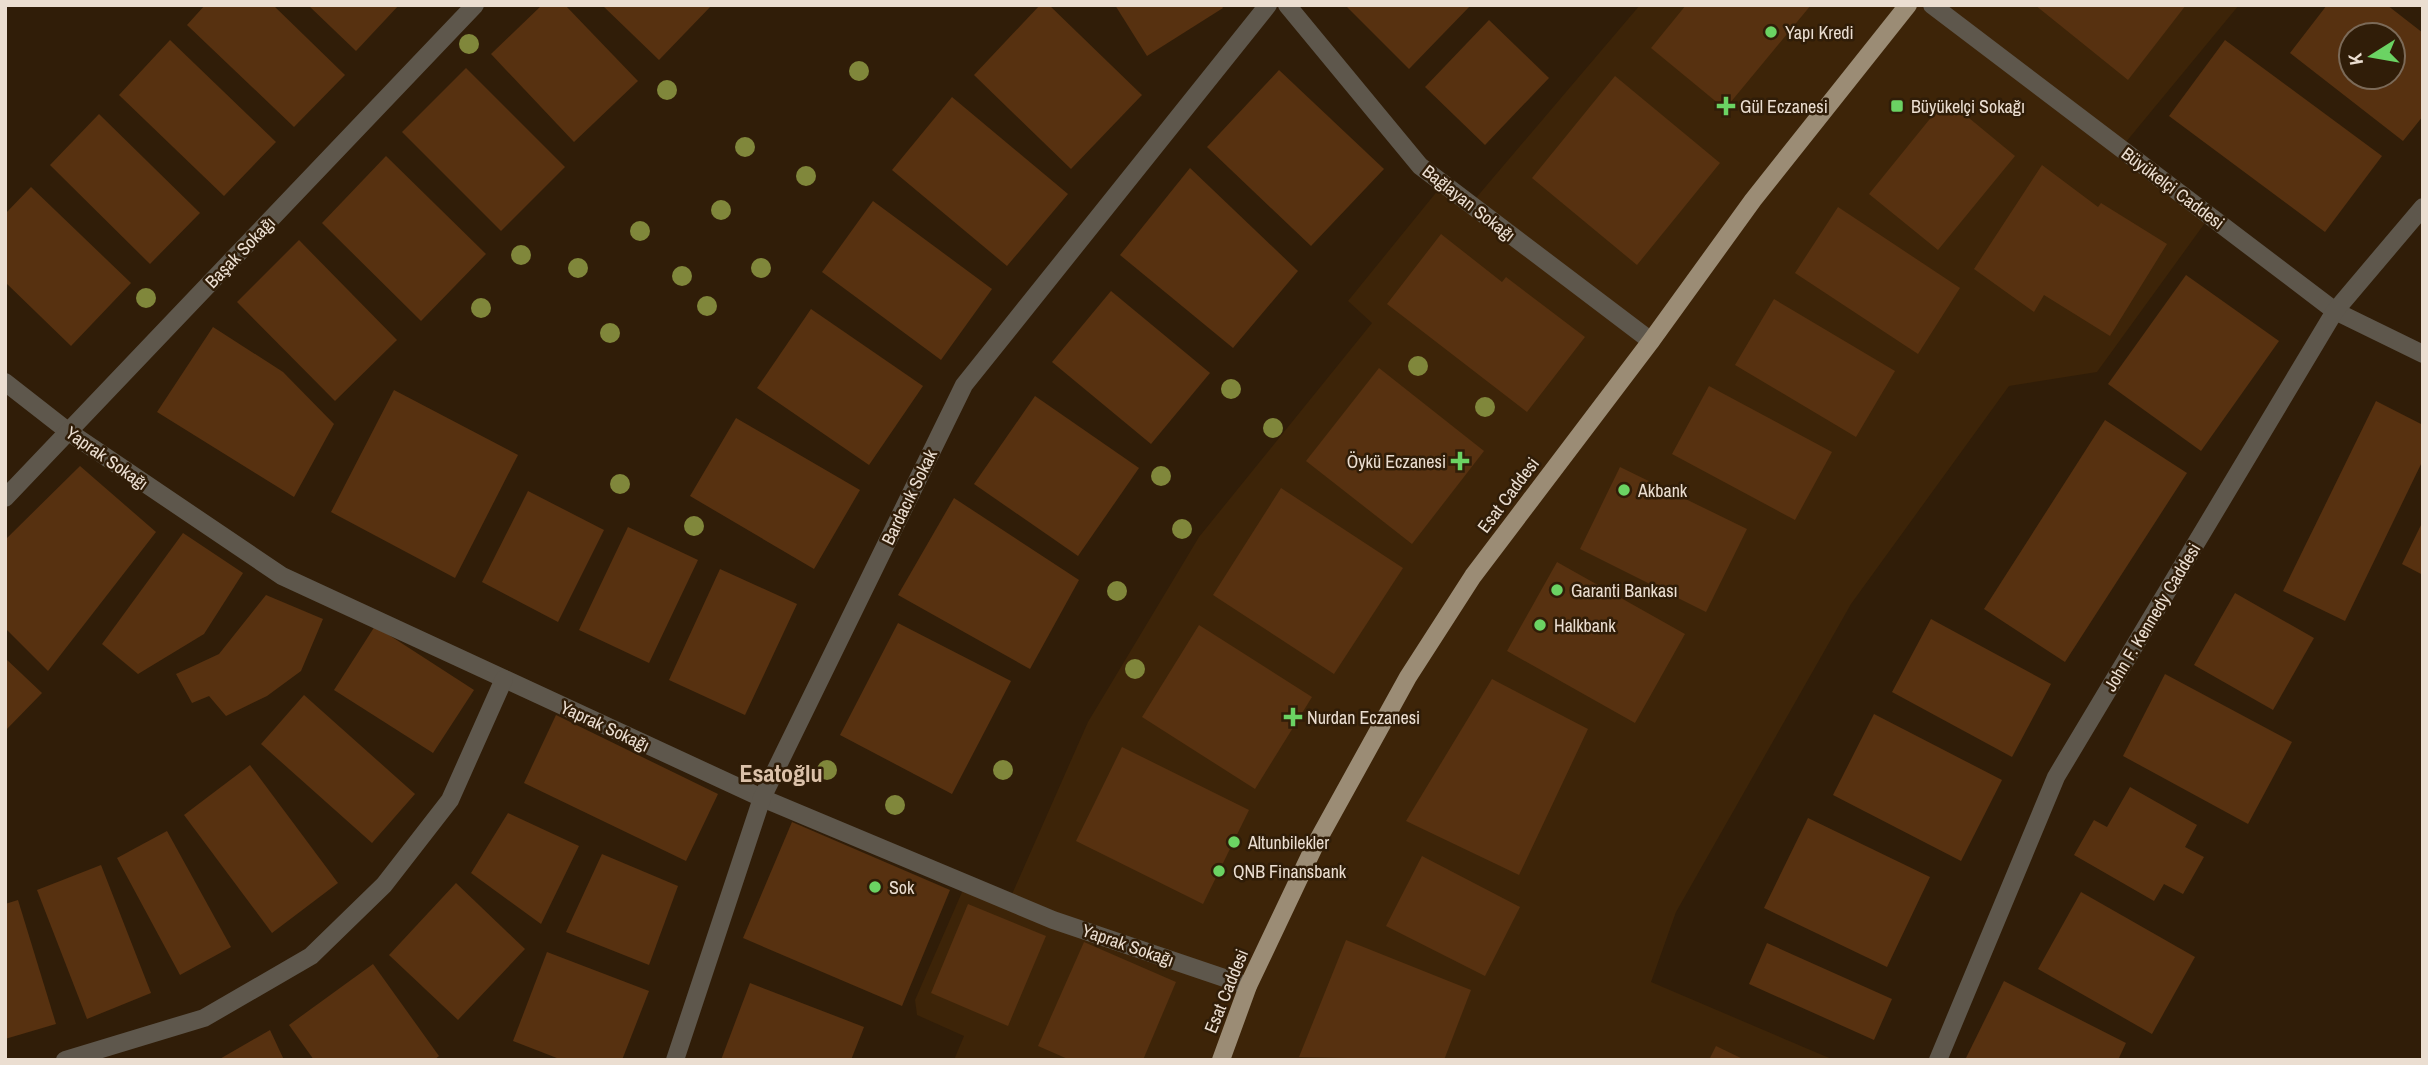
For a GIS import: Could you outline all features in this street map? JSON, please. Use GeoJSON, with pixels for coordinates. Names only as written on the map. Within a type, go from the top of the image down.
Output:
{"type":"FeatureCollection","features":[{"type":"Feature","properties":{"kind":"main road","name":"Esat Caddesi"},"geometry":{"type":"LineString","coordinates":[[1221,1060],[1248,986],[1314,847],[1408,677],[1473,576],[1651,341],[1753,200],[1909,5]]}},
{"type":"Feature","properties":{"kind":"street","name":"Başak Sokağı"},"geometry":{"type":"LineString","coordinates":[[5,498],[475,5]]}},
{"type":"Feature","properties":{"kind":"street","name":"Bardacık Sokak"},"geometry":{"type":"LineString","coordinates":[[675,1060],[762,798],[964,384],[1268,5]]}},
{"type":"Feature","properties":{"kind":"street","name":"Bağlayan Sokağı"},"geometry":{"type":"LineString","coordinates":[[1287,5],[1420,166],[1651,341]]}},
{"type":"Feature","properties":{"kind":"street","name":"Büyükelçi Caddesi"},"geometry":{"type":"LineString","coordinates":[[1933,5],[2335,311],[2423,354]]}},
{"type":"Feature","properties":{"kind":"street","name":"John F. Kennedy Caddesi"},"geometry":{"type":"LineString","coordinates":[[1938,1060],[2056,778],[2335,311],[2423,207]]}},
{"type":"Feature","properties":{"kind":"street","name":"Yaprak Sokağı"},"geometry":{"type":"LineString","coordinates":[[5,382],[69,432],[282,576],[762,798],[1053,920],[1248,986]]}},
{"type":"Feature","properties":{"kind":"street"},"geometry":{"type":"LineString","coordinates":[[65,1060],[204,1018],[310,956],[384,885],[450,800],[504,679]]}},
{"type":"Feature","properties":{"kind":"shaded area"},"geometry":{"type":"Polygon","coordinates":[[[1640,5],[2239,5],[2121,148],[2210,216],[2097,372],[2009,386],[1851,604],[1676,912],[1651,982],[1834,1060],[954,1060],[964,1036],[917,1015],[915,1000],[966,883],[1009,901],[1088,722],[1199,537],[1372,323],[1348,301],[1443,184],[1470,205],[1640,5]]]}},
{"type":"Feature","properties":{"kind":"building"},"geometry":{"type":"Polygon","coordinates":[[[205,5],[273,5],[345,75],[294,127],[187,25],[205,5]]]}},
{"type":"Feature","properties":{"kind":"building"},"geometry":{"type":"Polygon","coordinates":[[[308,5],[399,5],[356,51],[308,5]]]}},
{"type":"Feature","properties":{"kind":"building"},"geometry":{"type":"Polygon","coordinates":[[[542,5],[565,5],[638,81],[574,142],[491,54],[542,5]]]}},
{"type":"Feature","properties":{"kind":"building"},"geometry":{"type":"Polygon","coordinates":[[[602,5],[712,5],[659,60],[602,5]]]}},
{"type":"Feature","properties":{"kind":"building"},"geometry":{"type":"Polygon","coordinates":[[[1040,5],[1049,5],[1142,95],[1071,169],[974,75],[1040,5]]]}},
{"type":"Feature","properties":{"kind":"building"},"geometry":{"type":"Polygon","coordinates":[[[1115,5],[1221,5],[1223,8],[1147,56],[1115,5]]]}},
{"type":"Feature","properties":{"kind":"building"},"geometry":{"type":"Polygon","coordinates":[[[1345,5],[1471,5],[1409,69],[1345,5]]]}},
{"type":"Feature","properties":{"kind":"building"},"geometry":{"type":"Polygon","coordinates":[[[1686,5],[1811,5],[1725,109],[1651,48],[1686,5]]]}},
{"type":"Feature","properties":{"kind":"building"},"geometry":{"type":"Polygon","coordinates":[[[2035,5],[2186,5],[2128,80],[2035,5]]]}},
{"type":"Feature","properties":{"kind":"building"},"geometry":{"type":"Polygon","coordinates":[[[2327,5],[2387,5],[2423,33],[2423,116],[2403,141],[2339,91],[2407,91],[2407,21],[2337,21],[2337,90],[2290,53],[2327,5]]]}},
{"type":"Feature","properties":{"kind":"building"},"geometry":{"type":"Polygon","coordinates":[[[1489,20],[1549,78],[1485,145],[1425,87],[1489,20]]]}},
{"type":"Feature","properties":{"kind":"building"},"geometry":{"type":"Polygon","coordinates":[[[170,40],[276,142],[224,196],[119,95],[170,40]]]}},
{"type":"Feature","properties":{"kind":"building"},"geometry":{"type":"Polygon","coordinates":[[[2225,40],[2382,156],[2325,232],[2169,116],[2225,40]]]}},
{"type":"Feature","properties":{"kind":"building"},"geometry":{"type":"Polygon","coordinates":[[[466,68],[565,167],[501,231],[402,132],[466,68]]]}},
{"type":"Feature","properties":{"kind":"building"},"geometry":{"type":"Polygon","coordinates":[[[1279,70],[1384,169],[1311,246],[1207,147],[1279,70]]]}},
{"type":"Feature","properties":{"kind":"building"},"geometry":{"type":"Polygon","coordinates":[[[1615,76],[1720,163],[1637,265],[1532,178],[1615,76]]]}},
{"type":"Feature","properties":{"kind":"building"},"geometry":{"type":"Polygon","coordinates":[[[952,97],[1068,194],[1007,266],[892,170],[952,97]]]}},
{"type":"Feature","properties":{"kind":"building"},"geometry":{"type":"Polygon","coordinates":[[[1946,99],[2015,156],[1938,250],[1869,194],[1946,99]]]}},
{"type":"Feature","properties":{"kind":"building"},"geometry":{"type":"Polygon","coordinates":[[[99,114],[200,213],[150,264],[50,165],[99,114]]]}},
{"type":"Feature","properties":{"kind":"building"},"geometry":{"type":"Polygon","coordinates":[[[386,156],[486,254],[421,321],[322,223],[386,156]]]}},
{"type":"Feature","properties":{"kind":"building"},"geometry":{"type":"Polygon","coordinates":[[[2042,165],[2098,207],[2101,203],[2167,244],[2110,336],[2044,295],[2034,312],[1974,269],[2042,165]]]}},
{"type":"Feature","properties":{"kind":"building"},"geometry":{"type":"Polygon","coordinates":[[[1190,168],[1298,271],[1233,348],[1120,255],[1190,168]]]}},
{"type":"Feature","properties":{"kind":"building"},"geometry":{"type":"Polygon","coordinates":[[[31,187],[131,283],[71,346],[5,282],[5,214],[31,187]]]}},
{"type":"Feature","properties":{"kind":"building"},"geometry":{"type":"Polygon","coordinates":[[[873,201],[992,289],[941,360],[822,272],[873,201]]]}},
{"type":"Feature","properties":{"kind":"building"},"geometry":{"type":"Polygon","coordinates":[[[1838,207],[1960,288],[1918,354],[1795,273],[1838,207]]]}},
{"type":"Feature","properties":{"kind":"building"},"geometry":{"type":"Polygon","coordinates":[[[1441,234],[1502,282],[1506,277],[1585,337],[1527,412],[1387,304],[1441,234]]]}},
{"type":"Feature","properties":{"kind":"building"},"geometry":{"type":"Polygon","coordinates":[[[299,240],[397,340],[335,401],[237,302],[299,240]]]}},
{"type":"Feature","properties":{"kind":"building"},"geometry":{"type":"Polygon","coordinates":[[[2186,275],[2279,341],[2201,451],[2108,384],[2186,275]]]}},
{"type":"Feature","properties":{"kind":"building"},"geometry":{"type":"Polygon","coordinates":[[[1111,291],[1210,373],[1151,444],[1052,362],[1111,291]]]}},
{"type":"Feature","properties":{"kind":"building"},"geometry":{"type":"Polygon","coordinates":[[[1774,299],[1895,371],[1856,437],[1735,365],[1774,299]]]}},
{"type":"Feature","properties":{"kind":"building"},"geometry":{"type":"Polygon","coordinates":[[[811,309],[923,386],[869,465],[757,388],[811,309]]]}},
{"type":"Feature","properties":{"kind":"building"},"geometry":{"type":"Polygon","coordinates":[[[213,327],[283,372],[334,424],[294,497],[157,412],[213,327]]]}},
{"type":"Feature","properties":{"kind":"building"},"geometry":{"type":"Polygon","coordinates":[[[1379,368],[1484,451],[1412,544],[1306,461],[1379,368]]]}},
{"type":"Feature","properties":{"kind":"building"},"geometry":{"type":"Polygon","coordinates":[[[1709,386],[1832,452],[1795,520],[1672,454],[1709,386]]]}},
{"type":"Feature","properties":{"kind":"building"},"geometry":{"type":"Polygon","coordinates":[[[394,390],[518,455],[455,578],[331,512],[394,390]]]}},
{"type":"Feature","properties":{"kind":"building"},"geometry":{"type":"Polygon","coordinates":[[[1035,396],[1139,468],[1078,556],[974,484],[1035,396]]]}},
{"type":"Feature","properties":{"kind":"building"},"geometry":{"type":"Polygon","coordinates":[[[2376,401],[2423,425],[2423,460],[2345,621],[2283,591],[2376,401]]]}},
{"type":"Feature","properties":{"kind":"building"},"geometry":{"type":"Polygon","coordinates":[[[736,418],[860,490],[814,569],[690,496],[736,418]]]}},
{"type":"Feature","properties":{"kind":"building"},"geometry":{"type":"Polygon","coordinates":[[[2105,420],[2187,473],[2065,662],[1984,609],[2105,420]]]}},
{"type":"Feature","properties":{"kind":"building"},"geometry":{"type":"Polygon","coordinates":[[[80,466],[156,532],[48,671],[5,628],[5,540],[80,466]]]}},
{"type":"Feature","properties":{"kind":"building"},"geometry":{"type":"Polygon","coordinates":[[[1620,467],[1747,529],[1706,612],[1580,549],[1620,467]]]}},
{"type":"Feature","properties":{"kind":"building"},"geometry":{"type":"Polygon","coordinates":[[[1281,488],[1403,568],[1334,674],[1213,595],[1281,488]]]}},
{"type":"Feature","properties":{"kind":"building"},"geometry":{"type":"Polygon","coordinates":[[[528,491],[604,530],[558,622],[482,582],[528,491]]]}},
{"type":"Feature","properties":{"kind":"building"},"geometry":{"type":"Polygon","coordinates":[[[954,498],[1079,580],[1030,669],[898,595],[954,498]]]}},
{"type":"Feature","properties":{"kind":"building"},"geometry":{"type":"Polygon","coordinates":[[[2423,521],[2423,575],[2402,564],[2423,521]]]}},
{"type":"Feature","properties":{"kind":"building"},"geometry":{"type":"Polygon","coordinates":[[[628,527],[698,560],[649,663],[579,630],[628,527]]]}},
{"type":"Feature","properties":{"kind":"building"},"geometry":{"type":"Polygon","coordinates":[[[183,533],[243,573],[204,634],[138,674],[102,644],[183,533]]]}},
{"type":"Feature","properties":{"kind":"building"},"geometry":{"type":"Polygon","coordinates":[[[1557,562],[1685,634],[1635,723],[1507,651],[1557,562]]]}},
{"type":"Feature","properties":{"kind":"building"},"geometry":{"type":"Polygon","coordinates":[[[720,569],[797,604],[745,715],[669,680],[720,569]]]}},
{"type":"Feature","properties":{"kind":"building"},"geometry":{"type":"Polygon","coordinates":[[[2235,593],[2314,638],[2273,710],[2194,665],[2235,593]]]}},
{"type":"Feature","properties":{"kind":"building"},"geometry":{"type":"Polygon","coordinates":[[[266,595],[323,619],[301,671],[267,696],[226,716],[209,696],[192,703],[176,674],[219,654],[266,595]]]}},
{"type":"Feature","properties":{"kind":"building"},"geometry":{"type":"Polygon","coordinates":[[[1931,619],[2051,684],[2012,757],[1892,692],[1931,619]]]}},
{"type":"Feature","properties":{"kind":"building"},"geometry":{"type":"Polygon","coordinates":[[[898,623],[1011,681],[952,794],[840,735],[898,623]]]}},
{"type":"Feature","properties":{"kind":"building"},"geometry":{"type":"Polygon","coordinates":[[[1199,625],[1312,697],[1255,789],[1142,717],[1199,625]]]}},
{"type":"Feature","properties":{"kind":"building"},"geometry":{"type":"Polygon","coordinates":[[[375,626],[474,690],[433,753],[334,690],[375,626]]]}},
{"type":"Feature","properties":{"kind":"building"},"geometry":{"type":"Polygon","coordinates":[[[5,658],[42,693],[5,731],[5,658]]]}},
{"type":"Feature","properties":{"kind":"building"},"geometry":{"type":"Polygon","coordinates":[[[2165,674],[2292,742],[2248,824],[2123,756],[2165,674]]]}},
{"type":"Feature","properties":{"kind":"building"},"geometry":{"type":"Polygon","coordinates":[[[1492,679],[1588,729],[1519,875],[1406,821],[1492,679]]]}},
{"type":"Feature","properties":{"kind":"building"},"geometry":{"type":"Polygon","coordinates":[[[304,695],[415,794],[372,843],[261,744],[304,695]]]}},
{"type":"Feature","properties":{"kind":"building"},"geometry":{"type":"Polygon","coordinates":[[[1874,714],[2002,780],[1961,861],[1833,795],[1874,714]]]}},
{"type":"Feature","properties":{"kind":"building"},"geometry":{"type":"Polygon","coordinates":[[[556,715],[718,794],[686,861],[524,783],[556,715]]]}},
{"type":"Feature","properties":{"kind":"building"},"geometry":{"type":"Polygon","coordinates":[[[1122,747],[1249,810],[1203,904],[1076,841],[1122,747]]]}},
{"type":"Feature","properties":{"kind":"building"},"geometry":{"type":"Polygon","coordinates":[[[250,765],[338,883],[272,933],[184,815],[250,765]]]}},
{"type":"Feature","properties":{"kind":"building"},"geometry":{"type":"Polygon","coordinates":[[[2130,787],[2197,825],[2185,847],[2204,857],[2183,894],[2164,884],[2154,901],[2074,855],[2094,820],[2107,827],[2130,787]]]}},
{"type":"Feature","properties":{"kind":"building"},"geometry":{"type":"Polygon","coordinates":[[[508,813],[579,846],[541,924],[471,873],[508,813]]]}},
{"type":"Feature","properties":{"kind":"building"},"geometry":{"type":"Polygon","coordinates":[[[1808,818],[1930,877],[1887,967],[1764,908],[1808,818]]]}},
{"type":"Feature","properties":{"kind":"building"},"geometry":{"type":"Polygon","coordinates":[[[792,822],[950,890],[902,1006],[743,938],[792,822]]]}},
{"type":"Feature","properties":{"kind":"building"},"geometry":{"type":"Polygon","coordinates":[[[167,831],[231,947],[180,975],[117,858],[167,831]]]}},
{"type":"Feature","properties":{"kind":"building"},"geometry":{"type":"Polygon","coordinates":[[[602,854],[678,886],[649,965],[566,932],[602,854]]]}},
{"type":"Feature","properties":{"kind":"building"},"geometry":{"type":"Polygon","coordinates":[[[1422,856],[1520,907],[1485,976],[1386,926],[1422,856]]]}},
{"type":"Feature","properties":{"kind":"building"},"geometry":{"type":"Polygon","coordinates":[[[101,865],[151,993],[87,1019],[37,890],[101,865]]]}},
{"type":"Feature","properties":{"kind":"building"},"geometry":{"type":"Polygon","coordinates":[[[456,883],[525,949],[458,1020],[389,955],[456,883]]]}},
{"type":"Feature","properties":{"kind":"building"},"geometry":{"type":"Polygon","coordinates":[[[2081,892],[2195,957],[2152,1034],[2038,969],[2081,892]]]}},
{"type":"Feature","properties":{"kind":"building"},"geometry":{"type":"Polygon","coordinates":[[[18,900],[56,1024],[5,1039],[5,904],[18,900]]]}},
{"type":"Feature","properties":{"kind":"building"},"geometry":{"type":"Polygon","coordinates":[[[968,904],[1046,936],[1008,1026],[931,993],[968,904]]]}},
{"type":"Feature","properties":{"kind":"building"},"geometry":{"type":"Polygon","coordinates":[[[1346,940],[1471,990],[1444,1060],[1299,1057],[1346,940]]]}},
{"type":"Feature","properties":{"kind":"building"},"geometry":{"type":"Polygon","coordinates":[[[1084,942],[1176,982],[1143,1060],[1070,1060],[1038,1046],[1084,942]]]}},
{"type":"Feature","properties":{"kind":"building"},"geometry":{"type":"Polygon","coordinates":[[[1767,943],[1892,999],[1874,1040],[1749,984],[1767,943]]]}},
{"type":"Feature","properties":{"kind":"building"},"geometry":{"type":"Polygon","coordinates":[[[547,952],[649,991],[622,1060],[562,1060],[513,1041],[547,952]]]}},
{"type":"Feature","properties":{"kind":"building"},"geometry":{"type":"Polygon","coordinates":[[[373,964],[439,1056],[434,1060],[314,1060],[289,1025],[373,964]]]}},
{"type":"Feature","properties":{"kind":"building"},"geometry":{"type":"Polygon","coordinates":[[[2004,981],[2126,1043],[2118,1060],[1965,1060],[2004,981]]]}},
{"type":"Feature","properties":{"kind":"building"},"geometry":{"type":"Polygon","coordinates":[[[750,983],[864,1027],[851,1060],[721,1060],[750,983]]]}},
{"type":"Feature","properties":{"kind":"building"},"geometry":{"type":"Polygon","coordinates":[[[270,1030],[284,1060],[218,1060],[270,1030]]]}},
{"type":"Feature","properties":{"kind":"building"},"geometry":{"type":"Polygon","coordinates":[[[1716,1046],[1745,1060],[1709,1060],[1716,1046]]]}},
{"type":"Feature","properties":{"kind":"place","name":"Yapı Kredi"},"geometry":{"type":"Point","coordinates":[1771,32]}},
{"type":"Feature","properties":{"kind":"place","name":"Gül Eczanesi"},"geometry":{"type":"Point","coordinates":[1726,106]}},
{"type":"Feature","properties":{"kind":"place","name":"Büyükelçi Sokağı"},"geometry":{"type":"Point","coordinates":[1897,106]}},
{"type":"Feature","properties":{"kind":"place","name":"Öykü Eczanesi"},"geometry":{"type":"Point","coordinates":[1460,461]}},
{"type":"Feature","properties":{"kind":"place","name":"Akbank"},"geometry":{"type":"Point","coordinates":[1624,490]}},
{"type":"Feature","properties":{"kind":"place","name":"Garanti Bankası"},"geometry":{"type":"Point","coordinates":[1557,590]}},
{"type":"Feature","properties":{"kind":"place","name":"Halkbank"},"geometry":{"type":"Point","coordinates":[1540,625]}},
{"type":"Feature","properties":{"kind":"place","name":"Nurdan Eczanesi"},"geometry":{"type":"Point","coordinates":[1293,717]}},
{"type":"Feature","properties":{"kind":"place","name":"Altunbilekler"},"geometry":{"type":"Point","coordinates":[1234,842]}},
{"type":"Feature","properties":{"kind":"place","name":"QNB Finansbank"},"geometry":{"type":"Point","coordinates":[1219,871]}},
{"type":"Feature","properties":{"kind":"place","name":"Sok"},"geometry":{"type":"Point","coordinates":[875,887]}},
{"type":"Feature","properties":{"kind":"district","name":"Esatoğlu"},"geometry":{"type":"Point","coordinates":[781,773]}}]}
